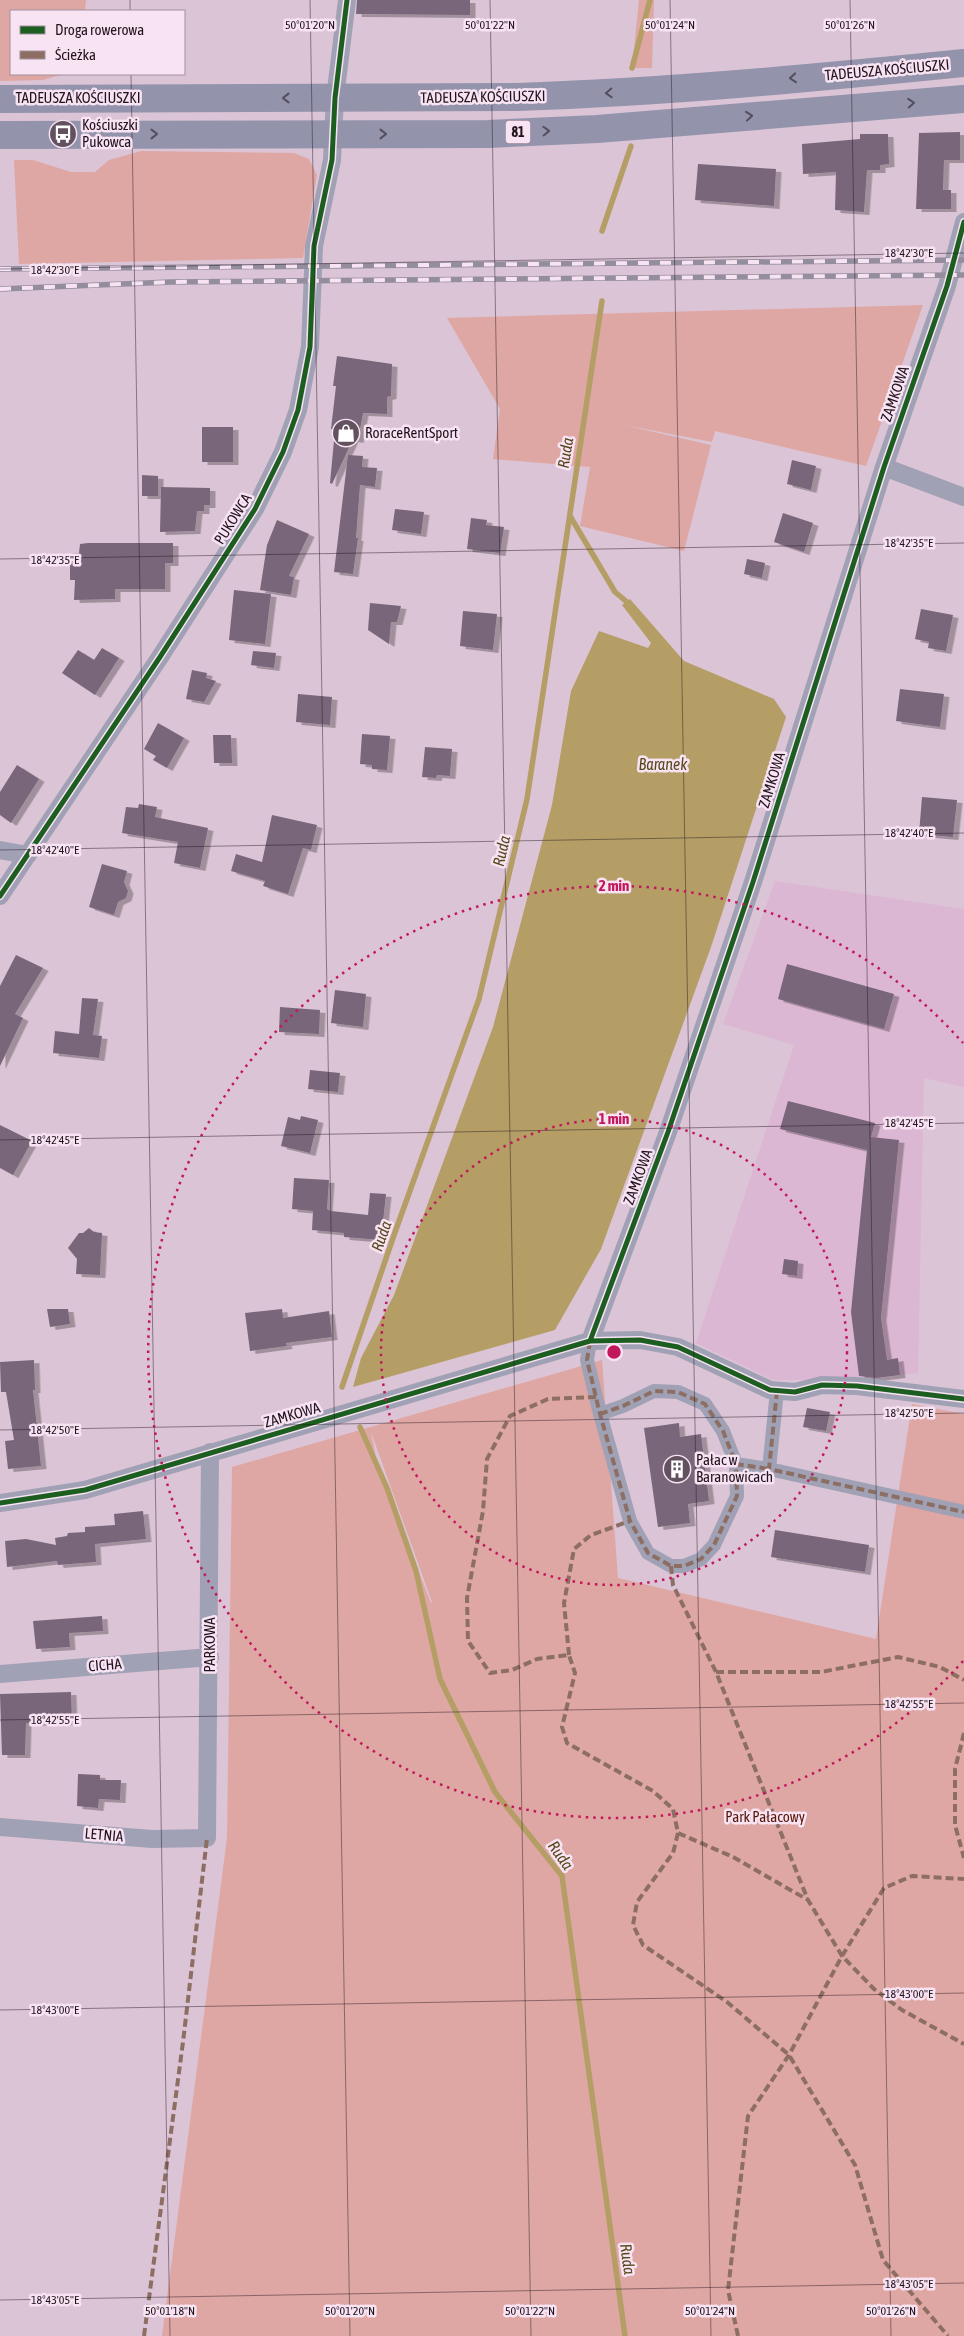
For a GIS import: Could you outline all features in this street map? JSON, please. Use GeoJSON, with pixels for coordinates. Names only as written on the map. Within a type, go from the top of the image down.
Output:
{"type":"FeatureCollection","features":[{"type":"Feature","properties":{"kind":"main road","name":"TADEUSZA KOŚCIUSZKI"},"geometry":{"type":"LineString","coordinates":[[0,99],[335,98],[586,94],[722,86],[964,63]]}},
{"type":"Feature","properties":{"kind":"main road","name":"81"},"geometry":{"type":"LineString","coordinates":[[0,134],[488,134],[596,129],[964,99]]}},
{"type":"Feature","properties":{"kind":"street","name":"PUKOWCA"},"geometry":{"type":"LineString","coordinates":[[0,896],[160,657],[255,509],[283,452],[298,410],[310,347],[314,246],[332,160],[335,98],[346,0]]}},
{"type":"Feature","properties":{"kind":"street","name":"ZAMKOWA"},"geometry":{"type":"LineString","coordinates":[[590,1341],[668,1132],[753,882],[884,467],[947,286],[964,222]]}},
{"type":"Feature","properties":{"kind":"street"},"geometry":{"type":"LineString","coordinates":[[884,467],[964,497]]}},
{"type":"Feature","properties":{"kind":"street"},"geometry":{"type":"LineString","coordinates":[[0,850],[28,856]]}},
{"type":"Feature","properties":{"kind":"street","name":"ZAMKOWA"},"geometry":{"type":"LineString","coordinates":[[0,1503],[85,1490],[590,1341],[640,1340],[678,1348],[770,1390],[795,1392],[822,1385],[857,1386],[964,1399]]}},
{"type":"Feature","properties":{"kind":"street"},"geometry":{"type":"LineString","coordinates":[[590,1341],[587,1360],[600,1414],[630,1521],[648,1553],[670,1566],[684,1566],[701,1559],[714,1545],[737,1496],[736,1464],[723,1431],[705,1404],[678,1392],[654,1391],[623,1406],[600,1414]]}},
{"type":"Feature","properties":{"kind":"street"},"geometry":{"type":"LineString","coordinates":[[769,1469],[777,1391]]}},
{"type":"Feature","properties":{"kind":"street","name":"PARKOWA"},"geometry":{"type":"LineString","coordinates":[[207,1838],[210,1657],[210,1452]]}},
{"type":"Feature","properties":{"kind":"street"},"geometry":{"type":"LineString","coordinates":[[736,1464],[769,1469],[964,1512]]}},
{"type":"Feature","properties":{"kind":"street","name":"CICHA"},"geometry":{"type":"LineString","coordinates":[[0,1674],[210,1657]]}},
{"type":"Feature","properties":{"kind":"street","name":"LETNIA"},"geometry":{"type":"LineString","coordinates":[[0,1827],[152,1839],[207,1838]]}},
{"type":"Feature","properties":{"kind":"shaded area"},"geometry":{"type":"Polygon","coordinates":[[[775,881],[964,909],[964,1087],[924,1078],[918,1373],[857,1380],[773,1380],[696,1343],[794,1045],[723,1024],[775,881]]]}},
{"type":"Feature","properties":{"kind":"green space"},"geometry":{"type":"Polygon","coordinates":[[[0,0],[86,0],[85,10],[10,10],[10,75],[60,75],[43,80],[0,81],[0,0]]]}},
{"type":"Feature","properties":{"kind":"green space"},"geometry":{"type":"Polygon","coordinates":[[[639,0],[654,0],[652,68],[632,68],[639,0]]]}},
{"type":"Feature","properties":{"kind":"green space"},"geometry":{"type":"Polygon","coordinates":[[[141,151],[294,153],[309,159],[317,175],[303,258],[19,264],[14,160],[33,160],[71,172],[95,172],[109,160],[141,151]]]}},
{"type":"Feature","properties":{"kind":"green space"},"geometry":{"type":"Polygon","coordinates":[[[923,305],[866,466],[715,431],[712,442],[624,425],[711,445],[684,551],[580,526],[590,467],[493,459],[500,409],[447,318],[923,305]]]}},
{"type":"Feature","properties":{"kind":"green space","name":"Park Pałacowy"},"geometry":{"type":"Polygon","coordinates":[[[602,1360],[618,1578],[876,1639],[912,1404],[964,1414],[964,2336],[162,2336],[227,1838],[232,1467],[602,1360]],[[371,1432],[378,1468],[432,1602],[371,1432]]]}},
{"type":"Feature","properties":{"kind":"water","name":"Baranek"},"geometry":{"type":"Polygon","coordinates":[[[630,599],[684,661],[774,699],[786,717],[711,947],[601,1249],[555,1330],[353,1387],[361,1358],[394,1295],[493,1027],[552,805],[571,691],[599,631],[648,648],[651,643],[622,605],[630,599]]]}},
{"type":"Feature","properties":{"kind":"building"},"geometry":{"type":"Polygon","coordinates":[[[357,0],[470,0],[470,15],[356,14],[357,0]]]}},
{"type":"Feature","properties":{"kind":"building"},"geometry":{"type":"Polygon","coordinates":[[[960,132],[960,160],[944,160],[943,190],[951,190],[951,209],[916,209],[919,133],[960,132]]]}},
{"type":"Feature","properties":{"kind":"building"},"geometry":{"type":"Polygon","coordinates":[[[860,134],[888,134],[889,164],[880,165],[880,170],[867,170],[864,212],[835,210],[836,172],[803,174],[802,144],[860,139],[860,134]]]}},
{"type":"Feature","properties":{"kind":"building"},"geometry":{"type":"Polygon","coordinates":[[[698,164],[776,169],[774,206],[695,200],[698,164]]]}},
{"type":"Feature","properties":{"kind":"building"},"geometry":{"type":"Polygon","coordinates":[[[337,356],[392,364],[391,396],[387,397],[387,414],[363,413],[358,440],[353,439],[332,484],[330,483],[335,430],[331,429],[336,386],[333,386],[337,356]]]}},
{"type":"Feature","properties":{"kind":"building"},"geometry":{"type":"Polygon","coordinates":[[[202,427],[233,427],[233,462],[202,462],[202,427]]]}},
{"type":"Feature","properties":{"kind":"building"},"geometry":{"type":"Polygon","coordinates":[[[348,455],[363,456],[362,467],[377,468],[375,487],[360,485],[356,538],[358,538],[353,574],[334,572],[348,455]]]}},
{"type":"Feature","properties":{"kind":"building"},"geometry":{"type":"Polygon","coordinates":[[[792,460],[816,466],[811,490],[787,484],[792,460]]]}},
{"type":"Feature","properties":{"kind":"building"},"geometry":{"type":"Polygon","coordinates":[[[142,475],[158,476],[158,496],[142,496],[142,475]]]}},
{"type":"Feature","properties":{"kind":"building"},"geometry":{"type":"Polygon","coordinates":[[[161,487],[210,488],[210,505],[204,505],[204,511],[197,511],[195,531],[160,532],[161,487]]]}},
{"type":"Feature","properties":{"kind":"building"},"geometry":{"type":"Polygon","coordinates":[[[395,509],[424,512],[421,534],[392,530],[395,509]]]}},
{"type":"Feature","properties":{"kind":"building"},"geometry":{"type":"Polygon","coordinates":[[[783,513],[813,523],[804,552],[774,542],[783,513]]]}},
{"type":"Feature","properties":{"kind":"building"},"geometry":{"type":"Polygon","coordinates":[[[471,518],[487,520],[486,525],[504,527],[500,553],[467,549],[471,518]]]}},
{"type":"Feature","properties":{"kind":"building"},"geometry":{"type":"Polygon","coordinates":[[[277,520],[309,534],[289,576],[294,577],[291,595],[260,590],[267,545],[277,520]]]}},
{"type":"Feature","properties":{"kind":"building"},"geometry":{"type":"Polygon","coordinates":[[[173,543],[173,563],[165,563],[165,589],[115,589],[115,599],[74,600],[75,580],[70,580],[70,558],[71,554],[79,553],[80,544],[173,543]]]}},
{"type":"Feature","properties":{"kind":"building"},"geometry":{"type":"Polygon","coordinates":[[[747,559],[765,563],[762,578],[744,574],[747,559]]]}},
{"type":"Feature","properties":{"kind":"building"},"geometry":{"type":"Polygon","coordinates":[[[234,590],[271,594],[265,644],[229,640],[234,590]]]}},
{"type":"Feature","properties":{"kind":"building"},"geometry":{"type":"Polygon","coordinates":[[[370,603],[401,606],[397,622],[391,622],[389,644],[368,630],[370,603]]]}},
{"type":"Feature","properties":{"kind":"building"},"geometry":{"type":"Polygon","coordinates":[[[921,609],[953,615],[946,651],[928,648],[929,642],[915,639],[921,609]]]}},
{"type":"Feature","properties":{"kind":"building"},"geometry":{"type":"Polygon","coordinates":[[[463,611],[497,614],[493,650],[460,646],[463,611]]]}},
{"type":"Feature","properties":{"kind":"building"},"geometry":{"type":"Polygon","coordinates":[[[102,648],[119,658],[95,695],[62,673],[78,650],[94,660],[102,648]]]}},
{"type":"Feature","properties":{"kind":"building"},"geometry":{"type":"Polygon","coordinates":[[[253,651],[276,653],[274,668],[251,665],[253,651]]]}},
{"type":"Feature","properties":{"kind":"building"},"geometry":{"type":"Polygon","coordinates":[[[192,670],[207,673],[206,678],[216,681],[204,702],[186,699],[192,670]]]}},
{"type":"Feature","properties":{"kind":"building"},"geometry":{"type":"Polygon","coordinates":[[[900,689],[944,694],[940,727],[896,721],[900,689]]]}},
{"type":"Feature","properties":{"kind":"building"},"geometry":{"type":"Polygon","coordinates":[[[298,694],[332,697],[330,725],[296,722],[298,694]]]}},
{"type":"Feature","properties":{"kind":"building"},"geometry":{"type":"Polygon","coordinates":[[[158,723],[184,738],[167,768],[153,760],[156,756],[144,749],[158,723]]]}},
{"type":"Feature","properties":{"kind":"building"},"geometry":{"type":"Polygon","coordinates":[[[362,734],[390,736],[387,770],[372,769],[372,765],[360,764],[362,734]]]}},
{"type":"Feature","properties":{"kind":"building"},"geometry":{"type":"Polygon","coordinates":[[[213,735],[231,735],[232,763],[214,763],[213,735]]]}},
{"type":"Feature","properties":{"kind":"building"},"geometry":{"type":"Polygon","coordinates":[[[425,747],[452,749],[450,776],[422,777],[425,747]]]}},
{"type":"Feature","properties":{"kind":"building"},"geometry":{"type":"Polygon","coordinates":[[[17,765],[39,779],[11,823],[0,815],[0,792],[17,765]]]}},
{"type":"Feature","properties":{"kind":"building"},"geometry":{"type":"Polygon","coordinates":[[[922,797],[957,800],[953,837],[919,834],[922,797]]]}},
{"type":"Feature","properties":{"kind":"building"},"geometry":{"type":"Polygon","coordinates":[[[139,804],[157,807],[155,817],[208,828],[200,868],[174,863],[178,842],[122,833],[126,807],[138,808],[139,804]]]}},
{"type":"Feature","properties":{"kind":"building"},"geometry":{"type":"Polygon","coordinates":[[[272,815],[317,825],[311,850],[303,848],[288,894],[263,886],[265,881],[231,871],[236,854],[262,862],[272,815]]]}},
{"type":"Feature","properties":{"kind":"building"},"geometry":{"type":"Polygon","coordinates":[[[102,864],[127,871],[124,882],[128,891],[126,898],[118,902],[114,915],[89,907],[102,864]]]}},
{"type":"Feature","properties":{"kind":"building"},"geometry":{"type":"Polygon","coordinates":[[[16,955],[43,968],[15,1014],[23,1018],[0,1066],[0,986],[16,955]]]}},
{"type":"Feature","properties":{"kind":"building"},"geometry":{"type":"Polygon","coordinates":[[[787,964],[894,994],[884,1029],[778,999],[787,964]]]}},
{"type":"Feature","properties":{"kind":"building"},"geometry":{"type":"Polygon","coordinates":[[[335,990],[366,994],[363,1027],[331,1023],[335,990]]]}},
{"type":"Feature","properties":{"kind":"building"},"geometry":{"type":"Polygon","coordinates":[[[82,998],[98,999],[93,1035],[102,1036],[99,1058],[53,1053],[55,1031],[79,1034],[82,998]]]}},
{"type":"Feature","properties":{"kind":"building"},"geometry":{"type":"Polygon","coordinates":[[[280,1007],[320,1010],[319,1034],[279,1032],[280,1007]]]}},
{"type":"Feature","properties":{"kind":"building"},"geometry":{"type":"Polygon","coordinates":[[[310,1070],[340,1073],[338,1092],[308,1089],[310,1070]]]}},
{"type":"Feature","properties":{"kind":"building"},"geometry":{"type":"Polygon","coordinates":[[[788,1101],[875,1123],[871,1137],[899,1140],[881,1318],[887,1360],[898,1358],[900,1375],[876,1378],[859,1376],[851,1312],[867,1150],[780,1129],[788,1101]]]}},
{"type":"Feature","properties":{"kind":"building"},"geometry":{"type":"Polygon","coordinates":[[[301,1116],[318,1120],[310,1153],[281,1146],[288,1117],[300,1120],[301,1116]]]}},
{"type":"Feature","properties":{"kind":"building"},"geometry":{"type":"Polygon","coordinates":[[[0,1125],[32,1141],[13,1175],[0,1168],[0,1125]]]}},
{"type":"Feature","properties":{"kind":"building"},"geometry":{"type":"Polygon","coordinates":[[[294,1178],[329,1180],[327,1209],[331,1211],[368,1215],[370,1193],[386,1194],[381,1240],[344,1237],[344,1233],[312,1230],[313,1211],[292,1209],[294,1178]]]}},
{"type":"Feature","properties":{"kind":"building"},"geometry":{"type":"Polygon","coordinates":[[[89,1228],[94,1232],[102,1233],[100,1275],[76,1274],[77,1259],[68,1248],[79,1233],[83,1233],[89,1228]]]}},
{"type":"Feature","properties":{"kind":"building"},"geometry":{"type":"Polygon","coordinates":[[[784,1259],[798,1261],[797,1276],[782,1274],[784,1259]]]}},
{"type":"Feature","properties":{"kind":"building"},"geometry":{"type":"Polygon","coordinates":[[[47,1309],[68,1309],[70,1324],[50,1327],[47,1309]]]}},
{"type":"Feature","properties":{"kind":"building"},"geometry":{"type":"Polygon","coordinates":[[[282,1309],[283,1318],[329,1311],[332,1337],[286,1343],[287,1346],[250,1351],[245,1313],[282,1309]]]}},
{"type":"Feature","properties":{"kind":"building"},"geometry":{"type":"Polygon","coordinates":[[[34,1360],[35,1390],[33,1390],[41,1466],[8,1469],[5,1441],[14,1440],[6,1392],[1,1392],[0,1362],[34,1360]]]}},
{"type":"Feature","properties":{"kind":"building"},"geometry":{"type":"Polygon","coordinates":[[[807,1408],[830,1412],[826,1431],[803,1427],[807,1408]]]}},
{"type":"Feature","properties":{"kind":"building","name":"Pałac w Baranowicach"},"geometry":{"type":"Polygon","coordinates":[[[679,1423],[680,1437],[701,1434],[709,1501],[688,1504],[690,1523],[658,1527],[644,1428],[679,1423]]]}},
{"type":"Feature","properties":{"kind":"building"},"geometry":{"type":"Polygon","coordinates":[[[143,1511],[146,1539],[95,1544],[96,1562],[58,1565],[57,1561],[7,1567],[5,1541],[26,1539],[56,1545],[55,1538],[67,1536],[68,1533],[85,1532],[85,1527],[115,1525],[114,1514],[143,1511]]]}},
{"type":"Feature","properties":{"kind":"building"},"geometry":{"type":"Polygon","coordinates":[[[775,1530],[869,1545],[865,1572],[771,1557],[775,1530]]]}},
{"type":"Feature","properties":{"kind":"building"},"geometry":{"type":"Polygon","coordinates":[[[102,1616],[103,1631],[69,1633],[70,1647],[36,1649],[33,1621],[102,1616]]]}},
{"type":"Feature","properties":{"kind":"building"},"geometry":{"type":"Polygon","coordinates":[[[71,1692],[72,1722],[26,1723],[25,1755],[2,1755],[0,1694],[71,1692]]]}},
{"type":"Feature","properties":{"kind":"building"},"geometry":{"type":"Polygon","coordinates":[[[78,1774],[100,1775],[100,1780],[121,1780],[120,1800],[99,1799],[98,1808],[77,1806],[78,1774]]]}},
{"type":"Feature","properties":{"kind":"waterway","name":"Ruda"},"geometry":{"type":"LineString","coordinates":[[632,68],[650,0]]}},
{"type":"Feature","properties":{"kind":"waterway","name":"Ruda"},"geometry":{"type":"LineString","coordinates":[[602,231],[631,146]]}},
{"type":"Feature","properties":{"kind":"waterway","name":"Ruda"},"geometry":{"type":"LineString","coordinates":[[342,1387],[394,1235],[479,999],[527,799],[602,301]]}},
{"type":"Feature","properties":{"kind":"waterway"},"geometry":{"type":"LineString","coordinates":[[570,516],[615,592],[627,602]]}},
{"type":"Feature","properties":{"kind":"waterway","name":"Ruda"},"geometry":{"type":"LineString","coordinates":[[360,1427],[387,1488],[416,1571],[440,1679],[495,1792],[562,1876],[625,2336]]}},
{"type":"Feature","properties":{"kind":"railway"},"geometry":{"type":"LineString","coordinates":[[0,269],[964,260]]}},
{"type":"Feature","properties":{"kind":"railway"},"geometry":{"type":"LineString","coordinates":[[0,289],[171,282],[964,275]]}},
{"type":"Feature","properties":{"kind":"marked path"},"geometry":{"type":"LineString","coordinates":[[590,1341],[587,1360],[600,1414],[630,1521],[648,1553],[671,1566],[684,1566],[701,1559],[714,1545],[737,1496],[736,1464]]}},
{"type":"Feature","properties":{"kind":"marked path"},"geometry":{"type":"LineString","coordinates":[[600,1414],[623,1406],[654,1391],[678,1392],[705,1404],[723,1431],[736,1464],[769,1469]]}},
{"type":"Feature","properties":{"kind":"marked path"},"geometry":{"type":"LineString","coordinates":[[777,1391],[769,1469],[964,1512]]}},
{"type":"Feature","properties":{"kind":"marked path"},"geometry":{"type":"LineString","coordinates":[[596,1397],[548,1399],[510,1416],[487,1459],[483,1511],[467,1598],[468,1641],[490,1673],[512,1670],[537,1659],[569,1655],[575,1673],[562,1727],[567,1743],[653,1791],[673,1809],[678,1833],[733,1857],[808,1900]]}},
{"type":"Feature","properties":{"kind":"marked path"},"geometry":{"type":"LineString","coordinates":[[569,1655],[564,1603],[574,1549],[591,1535],[630,1521]]}},
{"type":"Feature","properties":{"kind":"marked path"},"geometry":{"type":"LineString","coordinates":[[671,1566],[673,1585],[716,1672],[808,1900],[842,1956],[874,1989],[902,2010],[964,2044]]}},
{"type":"Feature","properties":{"kind":"marked path"},"geometry":{"type":"LineString","coordinates":[[716,1672],[821,1672],[898,1657],[940,1667],[964,1680]]}},
{"type":"Feature","properties":{"kind":"marked path"},"geometry":{"type":"LineString","coordinates":[[964,1733],[955,1769],[955,1825],[964,1858]]}},
{"type":"Feature","properties":{"kind":"marked path"},"geometry":{"type":"LineString","coordinates":[[678,1833],[673,1853],[637,1902],[633,1925],[643,1945],[727,2002],[789,2055],[855,2165],[883,2260],[948,2336]]}},
{"type":"Feature","properties":{"kind":"marked path"},"geometry":{"type":"LineString","coordinates":[[144,2336],[183,2042],[207,1838]]}},
{"type":"Feature","properties":{"kind":"marked path"},"geometry":{"type":"LineString","coordinates":[[738,2336],[728,2290],[748,2116],[789,2055],[842,1956],[884,1888],[912,1876],[964,1879]]}},
{"type":"Feature","properties":{"kind":"cycle path"},"geometry":{"type":"LineString","coordinates":[[0,896],[160,657],[255,509],[283,452],[298,410],[310,347],[314,246],[332,160],[335,98],[347,0]]}},
{"type":"Feature","properties":{"kind":"cycle path"},"geometry":{"type":"LineString","coordinates":[[590,1341],[668,1132],[753,882],[884,467],[947,286],[964,222]]}},
{"type":"Feature","properties":{"kind":"cycle path"},"geometry":{"type":"LineString","coordinates":[[0,1503],[85,1490],[590,1341],[640,1340],[678,1347],[770,1390],[795,1392],[822,1385],[857,1386],[964,1399]]}},
{"type":"Feature","properties":{"kind":"place","name":"Kościuszki Pukowca"},"geometry":{"type":"Point","coordinates":[63,134]}},
{"type":"Feature","properties":{"kind":"place","name":"RoraceRentSport"},"geometry":{"type":"Point","coordinates":[346,433]}},
{"type":"Feature","properties":{"kind":"place","name":"Pałac w Baranowicach"},"geometry":{"type":"Point","coordinates":[677,1469]}}]}
